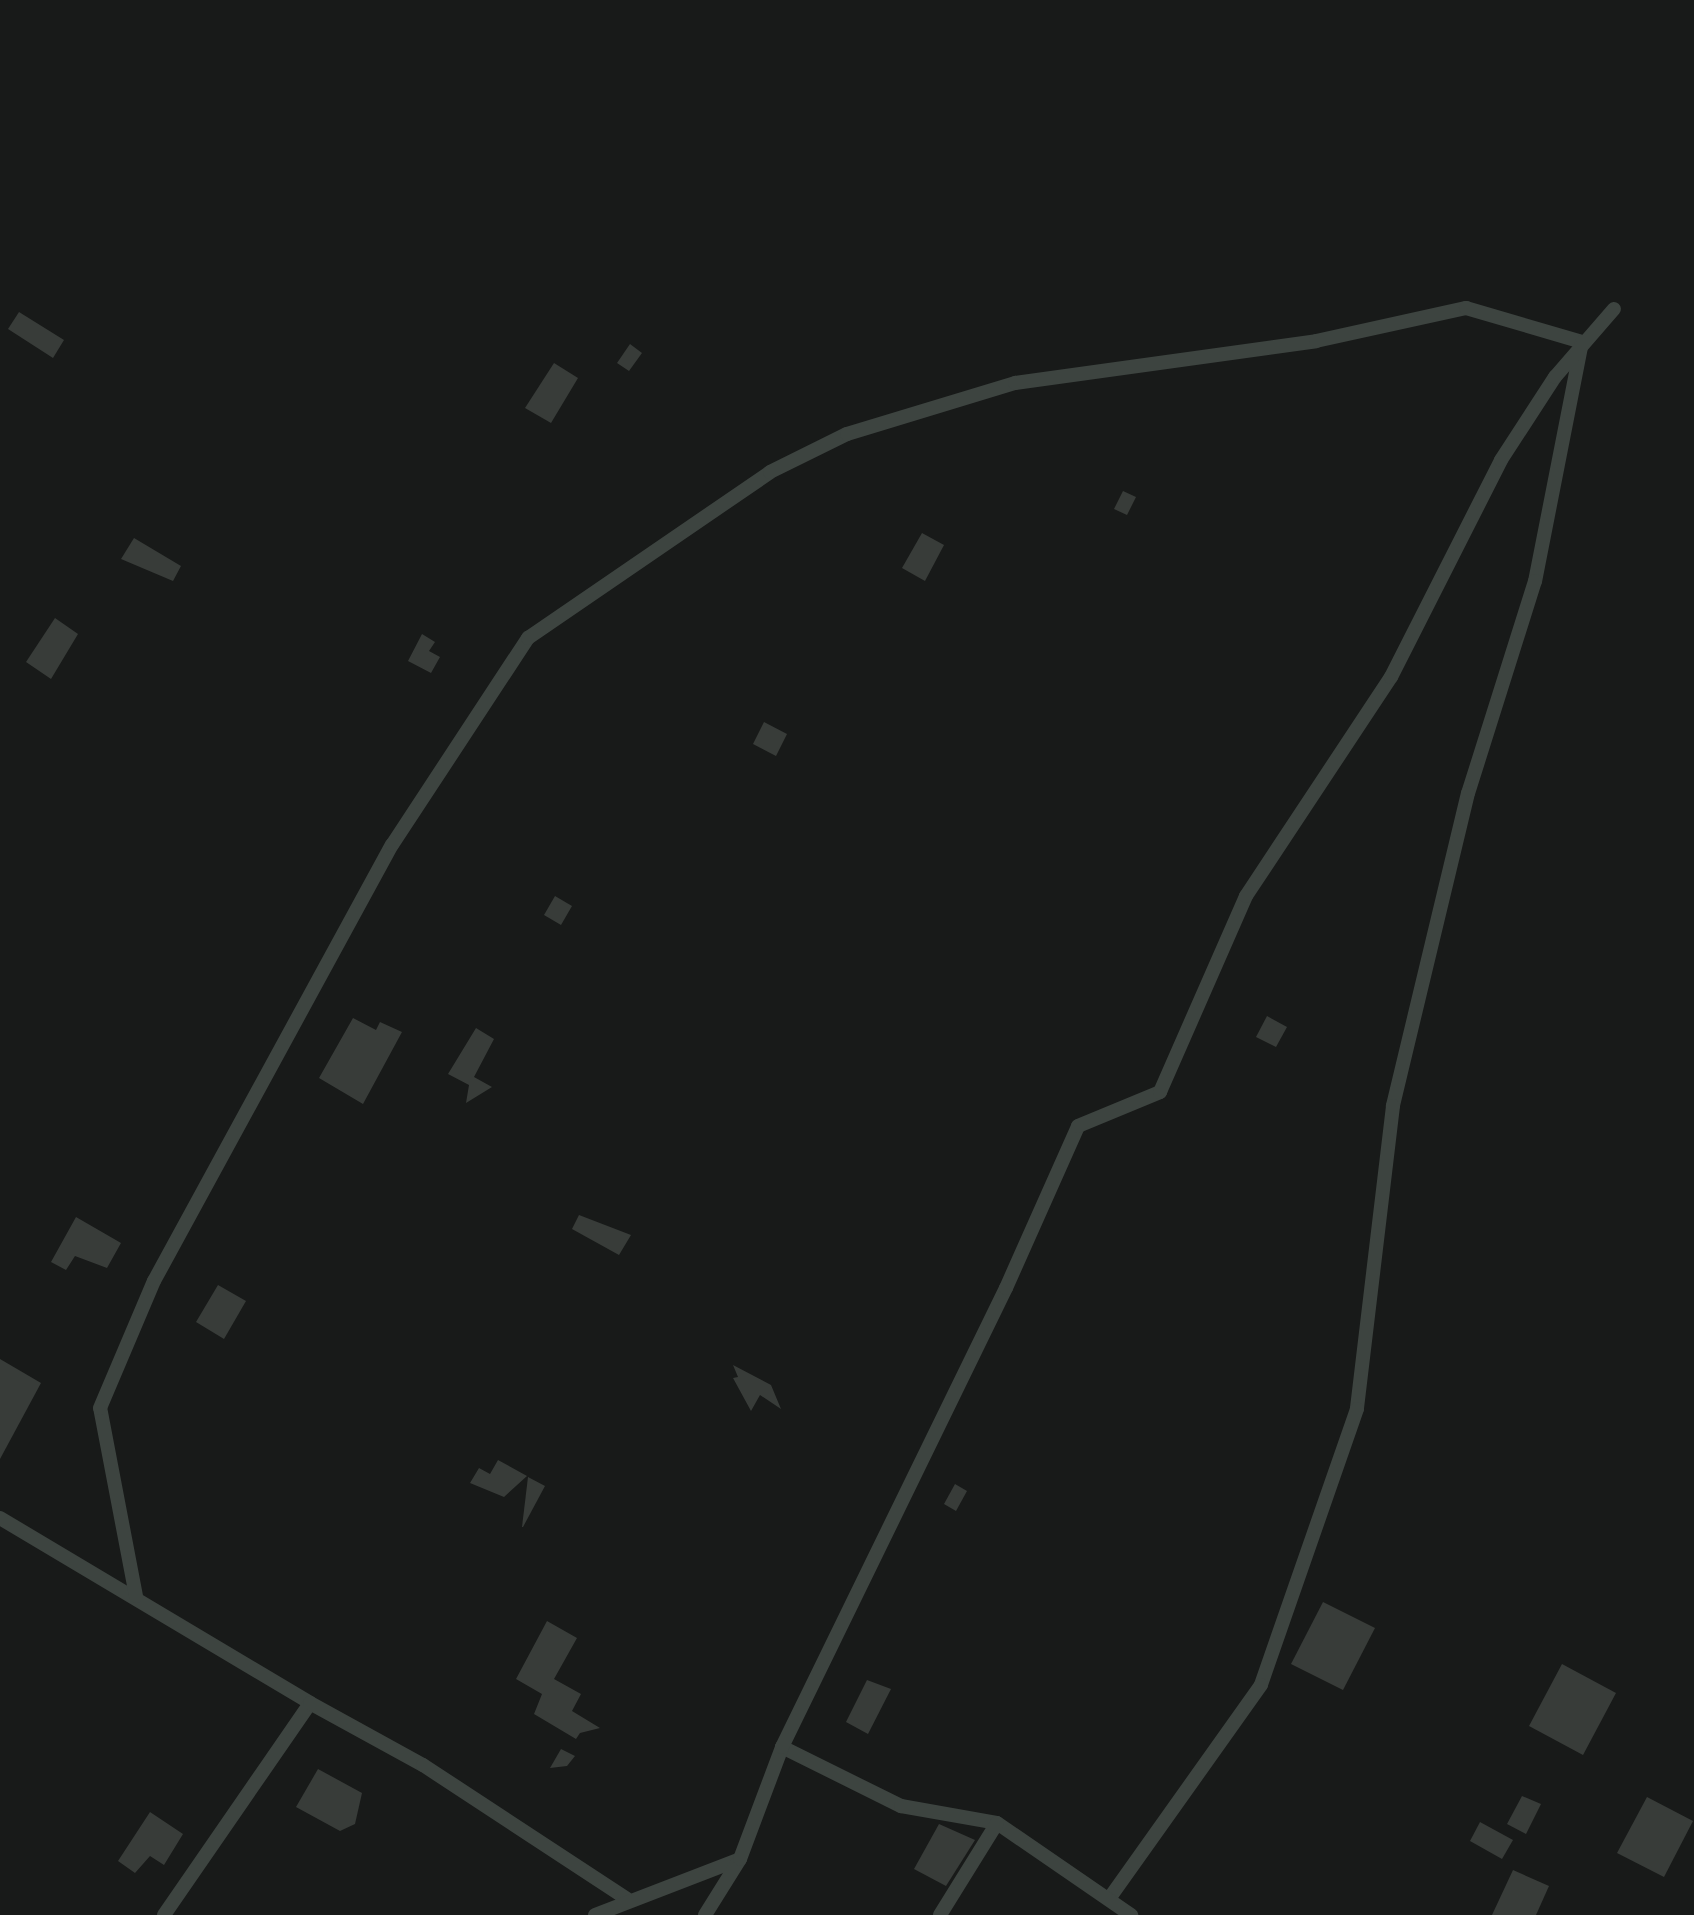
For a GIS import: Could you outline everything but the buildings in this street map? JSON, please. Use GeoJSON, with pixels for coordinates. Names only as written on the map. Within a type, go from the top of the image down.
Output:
{"type":"FeatureCollection","features":[{"type":"Feature","properties":{"kind":"street"},"geometry":{"type":"LineString","coordinates":[[136,1596],[100,1408],[154,1281],[392,845],[528,638],[770,472],[847,434],[1015,383],[1316,341],[1466,309],[1582,342]]}},
{"type":"Feature","properties":{"kind":"street"},"geometry":{"type":"LineString","coordinates":[[705,1915],[740,1859],[782,1747],[1006,1288],[1077,1126],[1160,1092],[1246,896],[1391,677],[1501,460],[1582,342],[1614,309]]}},
{"type":"Feature","properties":{"kind":"street"},"geometry":{"type":"LineString","coordinates":[[1109,1899],[1261,1685],[1357,1409],[1392,1106],[1468,793],[1535,581],[1582,342]]}},
{"type":"Feature","properties":{"kind":"street"},"geometry":{"type":"LineString","coordinates":[[0,1518],[136,1596],[310,1703],[423,1765],[627,1899]]}},
{"type":"Feature","properties":{"kind":"street"},"geometry":{"type":"LineString","coordinates":[[164,1915],[310,1703]]}},
{"type":"Feature","properties":{"kind":"street"},"geometry":{"type":"LineString","coordinates":[[782,1747],[901,1806],[997,1823],[1130,1915]]}},
{"type":"Feature","properties":{"kind":"street"},"geometry":{"type":"LineString","coordinates":[[940,1915],[997,1823]]}},
{"type":"Feature","properties":{"kind":"street"},"geometry":{"type":"LineString","coordinates":[[595,1915],[627,1899],[740,1859]]}}]}
